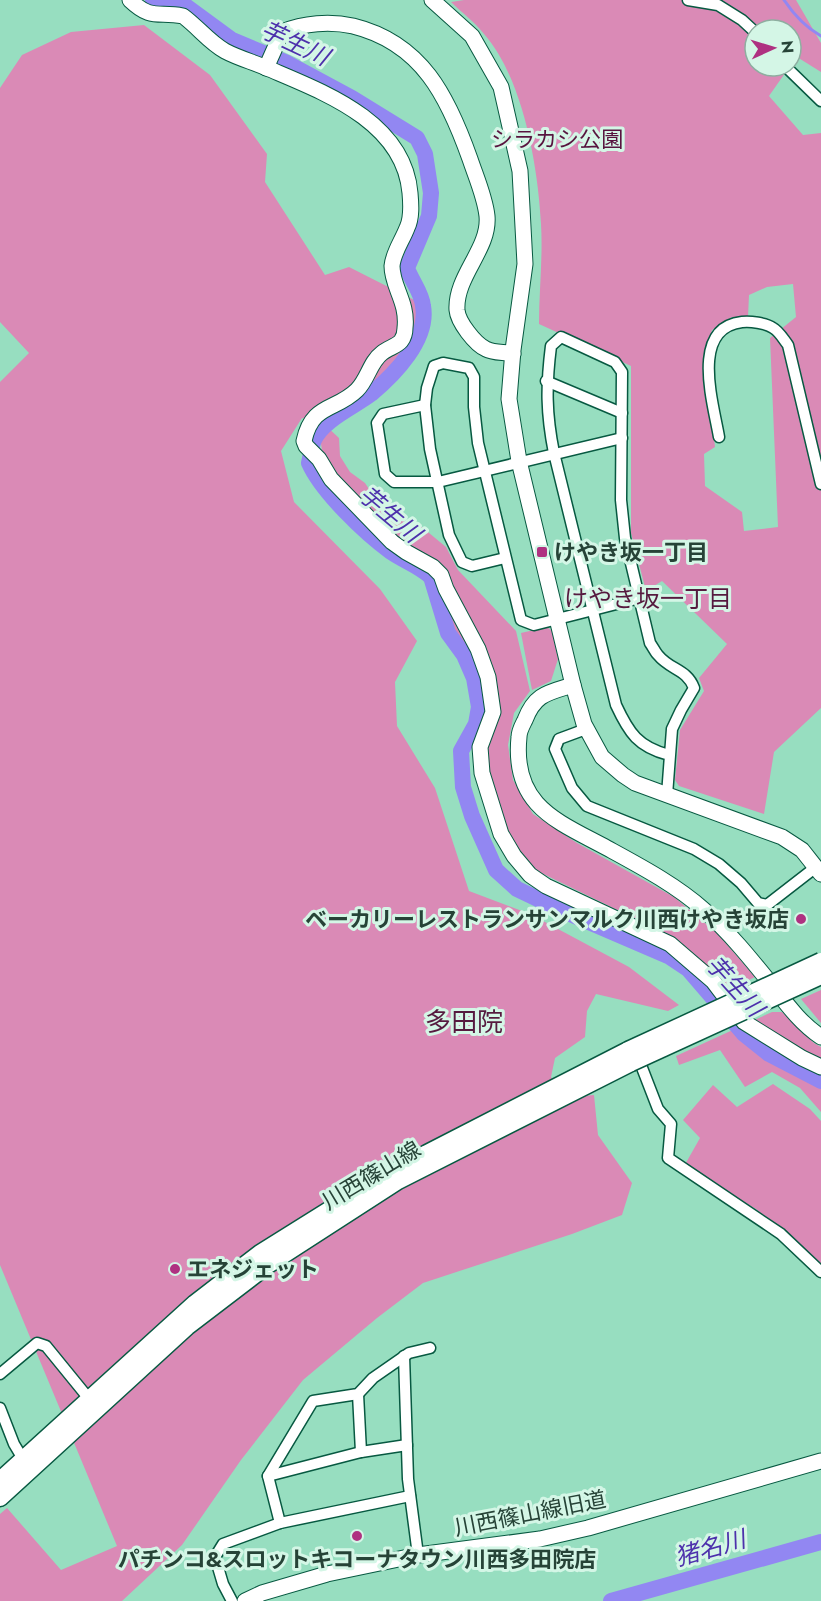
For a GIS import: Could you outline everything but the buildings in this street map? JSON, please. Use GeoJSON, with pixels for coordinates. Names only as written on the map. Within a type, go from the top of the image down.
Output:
{"type":"FeatureCollection","features":[{"type":"Feature","properties":{"kind":"main road","name":"川西篠山線"},"geometry":{"type":"LineString","coordinates":[[0,1498],[187,1327],[268,1265],[398,1181],[821,961]]}},
{"type":"Feature","properties":{"kind":"main road","name":"川西篠山線"},"geometry":{"type":"LineString","coordinates":[[0,1480],[195,1303],[260,1253],[348,1198],[427,1153],[633,1058],[821,976]]}},
{"type":"Feature","properties":{"kind":"street"},"geometry":{"type":"LineString","coordinates":[[129,0],[154,15],[183,16],[216,46],[267,65],[334,99],[376,127],[397,153],[406,172],[411,210],[408,226],[392,264],[393,275],[404,304],[406,320],[401,341],[374,360],[357,390],[342,401],[317,413],[304,441],[319,459],[331,479],[392,542],[433,567],[441,575],[478,649],[488,677],[493,712],[480,747],[482,772],[501,834],[514,856],[530,875],[546,886],[670,944],[713,981],[744,1022],[802,1058],[821,1067]]}},
{"type":"Feature","properties":{"kind":"street"},"geometry":{"type":"LineString","coordinates":[[432,0],[472,36],[501,87],[520,171],[525,264],[513,354],[510,399],[519,461],[573,685],[586,729],[603,757],[635,783],[782,837],[802,850],[819,870],[766,905],[758,903],[741,883],[719,864],[694,849],[587,806],[572,788],[555,749],[560,739],[586,729]]}},
{"type":"Feature","properties":{"kind":"street"},"geometry":{"type":"LineString","coordinates":[[688,0],[718,5],[743,21]]}},
{"type":"Feature","properties":{"kind":"street"},"geometry":{"type":"LineString","coordinates":[[267,65],[282,32],[293,27],[339,23],[372,31],[392,40],[421,65],[439,90],[454,119],[480,187],[487,215],[486,232],[460,291],[457,311],[466,331],[485,349],[513,354]]}},
{"type":"Feature","properties":{"kind":"street"},"geometry":{"type":"LineString","coordinates":[[797,78],[821,101]]}},
{"type":"Feature","properties":{"kind":"street"},"geometry":{"type":"LineString","coordinates":[[719,437],[708,365],[714,338],[729,324],[748,321],[774,328],[788,345],[821,484]]}},
{"type":"Feature","properties":{"kind":"street"},"geometry":{"type":"LineString","coordinates":[[667,795],[672,729],[694,688],[690,678],[658,656],[650,642],[625,538],[621,500],[622,372],[615,362],[561,338],[551,346],[546,381],[547,416],[616,705],[625,724],[638,741],[653,751],[669,755]]}},
{"type":"Feature","properties":{"kind":"street"},"geometry":{"type":"LineString","coordinates":[[505,558],[472,566],[462,562],[449,535],[430,449],[425,405],[427,388],[434,366],[443,363],[469,368],[474,377],[474,407],[484,470],[521,620],[534,625],[640,598]]}},
{"type":"Feature","properties":{"kind":"street"},"geometry":{"type":"LineString","coordinates":[[546,381],[622,413]]}},
{"type":"Feature","properties":{"kind":"street"},"geometry":{"type":"LineString","coordinates":[[425,405],[383,414],[377,423],[385,474],[394,482],[438,482],[622,438]]}},
{"type":"Feature","properties":{"kind":"street"},"geometry":{"type":"LineString","coordinates":[[573,685],[545,693],[533,702],[519,733],[518,754],[522,778],[534,801],[546,814],[562,825],[609,849],[690,898],[736,941],[794,1014],[821,1037]]}},
{"type":"Feature","properties":{"kind":"street"},"geometry":{"type":"LineString","coordinates":[[633,1058],[658,1109],[671,1124],[668,1158],[781,1234],[821,1272]]}},
{"type":"Feature","properties":{"kind":"street"},"geometry":{"type":"LineString","coordinates":[[0,1374],[37,1343],[46,1346],[90,1400]]}},
{"type":"Feature","properties":{"kind":"street"},"geometry":{"type":"LineString","coordinates":[[280,1523],[268,1476],[314,1401],[358,1394],[373,1378],[404,1356],[430,1348]]}},
{"type":"Feature","properties":{"kind":"street"},"geometry":{"type":"LineString","coordinates":[[404,1356],[410,1496],[418,1555]]}},
{"type":"Feature","properties":{"kind":"street"},"geometry":{"type":"LineString","coordinates":[[358,1394],[361,1452]]}},
{"type":"Feature","properties":{"kind":"street"},"geometry":{"type":"LineString","coordinates":[[0,1408],[22,1459]]}},
{"type":"Feature","properties":{"kind":"street"},"geometry":{"type":"LineString","coordinates":[[268,1476],[361,1452],[407,1445]]}},
{"type":"Feature","properties":{"kind":"street","name":"川西篠山線旧道"},"geometry":{"type":"LineString","coordinates":[[245,1601],[262,1593],[327,1574],[418,1555],[540,1539],[588,1528],[821,1461]]}},
{"type":"Feature","properties":{"kind":"street"},"geometry":{"type":"LineString","coordinates":[[232,1601],[223,1584],[215,1557],[223,1544],[280,1523],[410,1496]]}},
{"type":"Feature","properties":{"kind":"green space","name":"シラカシ公園"},"geometry":{"type":"Polygon","coordinates":[[[464,0],[796,0],[821,43],[821,72],[803,61],[803,18],[743,18],[743,78],[782,78],[769,96],[803,135],[821,133],[821,708],[774,752],[764,814],[679,786],[675,780],[680,730],[704,691],[699,678],[727,644],[662,581],[646,591],[631,533],[631,366],[539,324],[541,224],[532,150],[509,74],[498,52],[473,22],[451,2],[464,0]],[[793,284],[767,287],[749,295],[748,317],[732,317],[712,330],[705,356],[715,447],[704,454],[705,486],[742,512],[744,531],[778,527],[770,338],[796,317],[793,284]]]}},
{"type":"Feature","properties":{"kind":"green space"},"geometry":{"type":"Polygon","coordinates":[[[144,25],[210,75],[267,154],[265,182],[325,275],[349,267],[422,304],[401,364],[368,390],[363,408],[324,424],[339,438],[340,456],[350,472],[365,483],[371,492],[372,499],[385,512],[399,520],[417,523],[446,547],[458,570],[516,631],[530,691],[514,713],[508,745],[513,780],[533,814],[577,843],[674,897],[718,934],[755,977],[726,991],[713,971],[669,938],[642,922],[533,869],[512,844],[486,773],[490,667],[471,657],[444,612],[437,578],[383,529],[345,489],[322,451],[320,436],[314,421],[302,418],[281,451],[294,502],[380,589],[417,641],[395,682],[397,726],[435,788],[469,891],[530,914],[629,967],[679,1005],[668,1011],[596,994],[587,1011],[585,1037],[555,1058],[551,1077],[563,1098],[594,1095],[598,1135],[632,1183],[622,1215],[572,1234],[423,1283],[377,1318],[303,1380],[241,1460],[182,1545],[122,1601],[0,1601],[0,1514],[7,1508],[61,1570],[117,1546],[0,1265],[0,382],[29,353],[0,322],[0,88],[22,55],[71,32],[144,25]]]}},
{"type":"Feature","properties":{"kind":"green space"},"geometry":{"type":"Polygon","coordinates":[[[547,627],[552,631],[558,659],[551,681],[532,690],[521,633],[547,627]]]}},
{"type":"Feature","properties":{"kind":"green space"},"geometry":{"type":"Polygon","coordinates":[[[821,990],[821,1023],[801,999],[821,990]]]}},
{"type":"Feature","properties":{"kind":"green space"},"geometry":{"type":"Polygon","coordinates":[[[772,1012],[782,1012],[821,1047],[821,1112],[800,1088],[772,1072],[745,1087],[720,1050],[679,1065],[676,1056],[772,1012]]]}},
{"type":"Feature","properties":{"kind":"green space"},"geometry":{"type":"Polygon","coordinates":[[[773,1084],[810,1109],[821,1121],[821,1267],[756,1209],[683,1168],[700,1138],[683,1120],[713,1085],[737,1107],[773,1084]]]}},
{"type":"Feature","properties":{"kind":"waterway","name":"芋生川"},"geometry":{"type":"LineString","coordinates":[[153,0],[161,4],[183,4],[232,40],[287,63],[352,98],[417,138],[425,154],[431,193],[429,216],[407,268],[422,301],[421,331],[408,355],[390,376],[371,394],[332,420],[318,433],[313,443],[309,463],[334,499],[357,523],[391,552],[431,577],[448,633],[464,655],[474,678],[479,707],[476,724],[461,751],[463,787],[472,816],[496,870],[517,889],[670,957],[688,969],[744,1034],[769,1054],[821,1081]]}},
{"type":"Feature","properties":{"kind":"waterway"},"geometry":{"type":"LineString","coordinates":[[784,0],[800,20],[821,36]]}},
{"type":"Feature","properties":{"kind":"waterway","name":"猪名川"},"geometry":{"type":"LineString","coordinates":[[611,1601],[821,1542]]}},
{"type":"Feature","properties":{"kind":"place","name":"けやき坂一丁目"},"geometry":{"type":"Point","coordinates":[542,552]}},
{"type":"Feature","properties":{"kind":"place","name":"ベーカリーレストランサンマルク川西けやき坂店"},"geometry":{"type":"Point","coordinates":[801,919]}},
{"type":"Feature","properties":{"kind":"place","name":"エネジェット"},"geometry":{"type":"Point","coordinates":[175,1269]}},
{"type":"Feature","properties":{"kind":"place","name":"パチンコ&スロットキコーナタウン川西多田院店"},"geometry":{"type":"Point","coordinates":[357,1536]}},
{"type":"Feature","properties":{"kind":"district","name":"けやき坂一丁目"},"geometry":{"type":"Point","coordinates":[648,598]}},
{"type":"Feature","properties":{"kind":"district","name":"多田院"},"geometry":{"type":"Point","coordinates":[464,1022]}}]}
